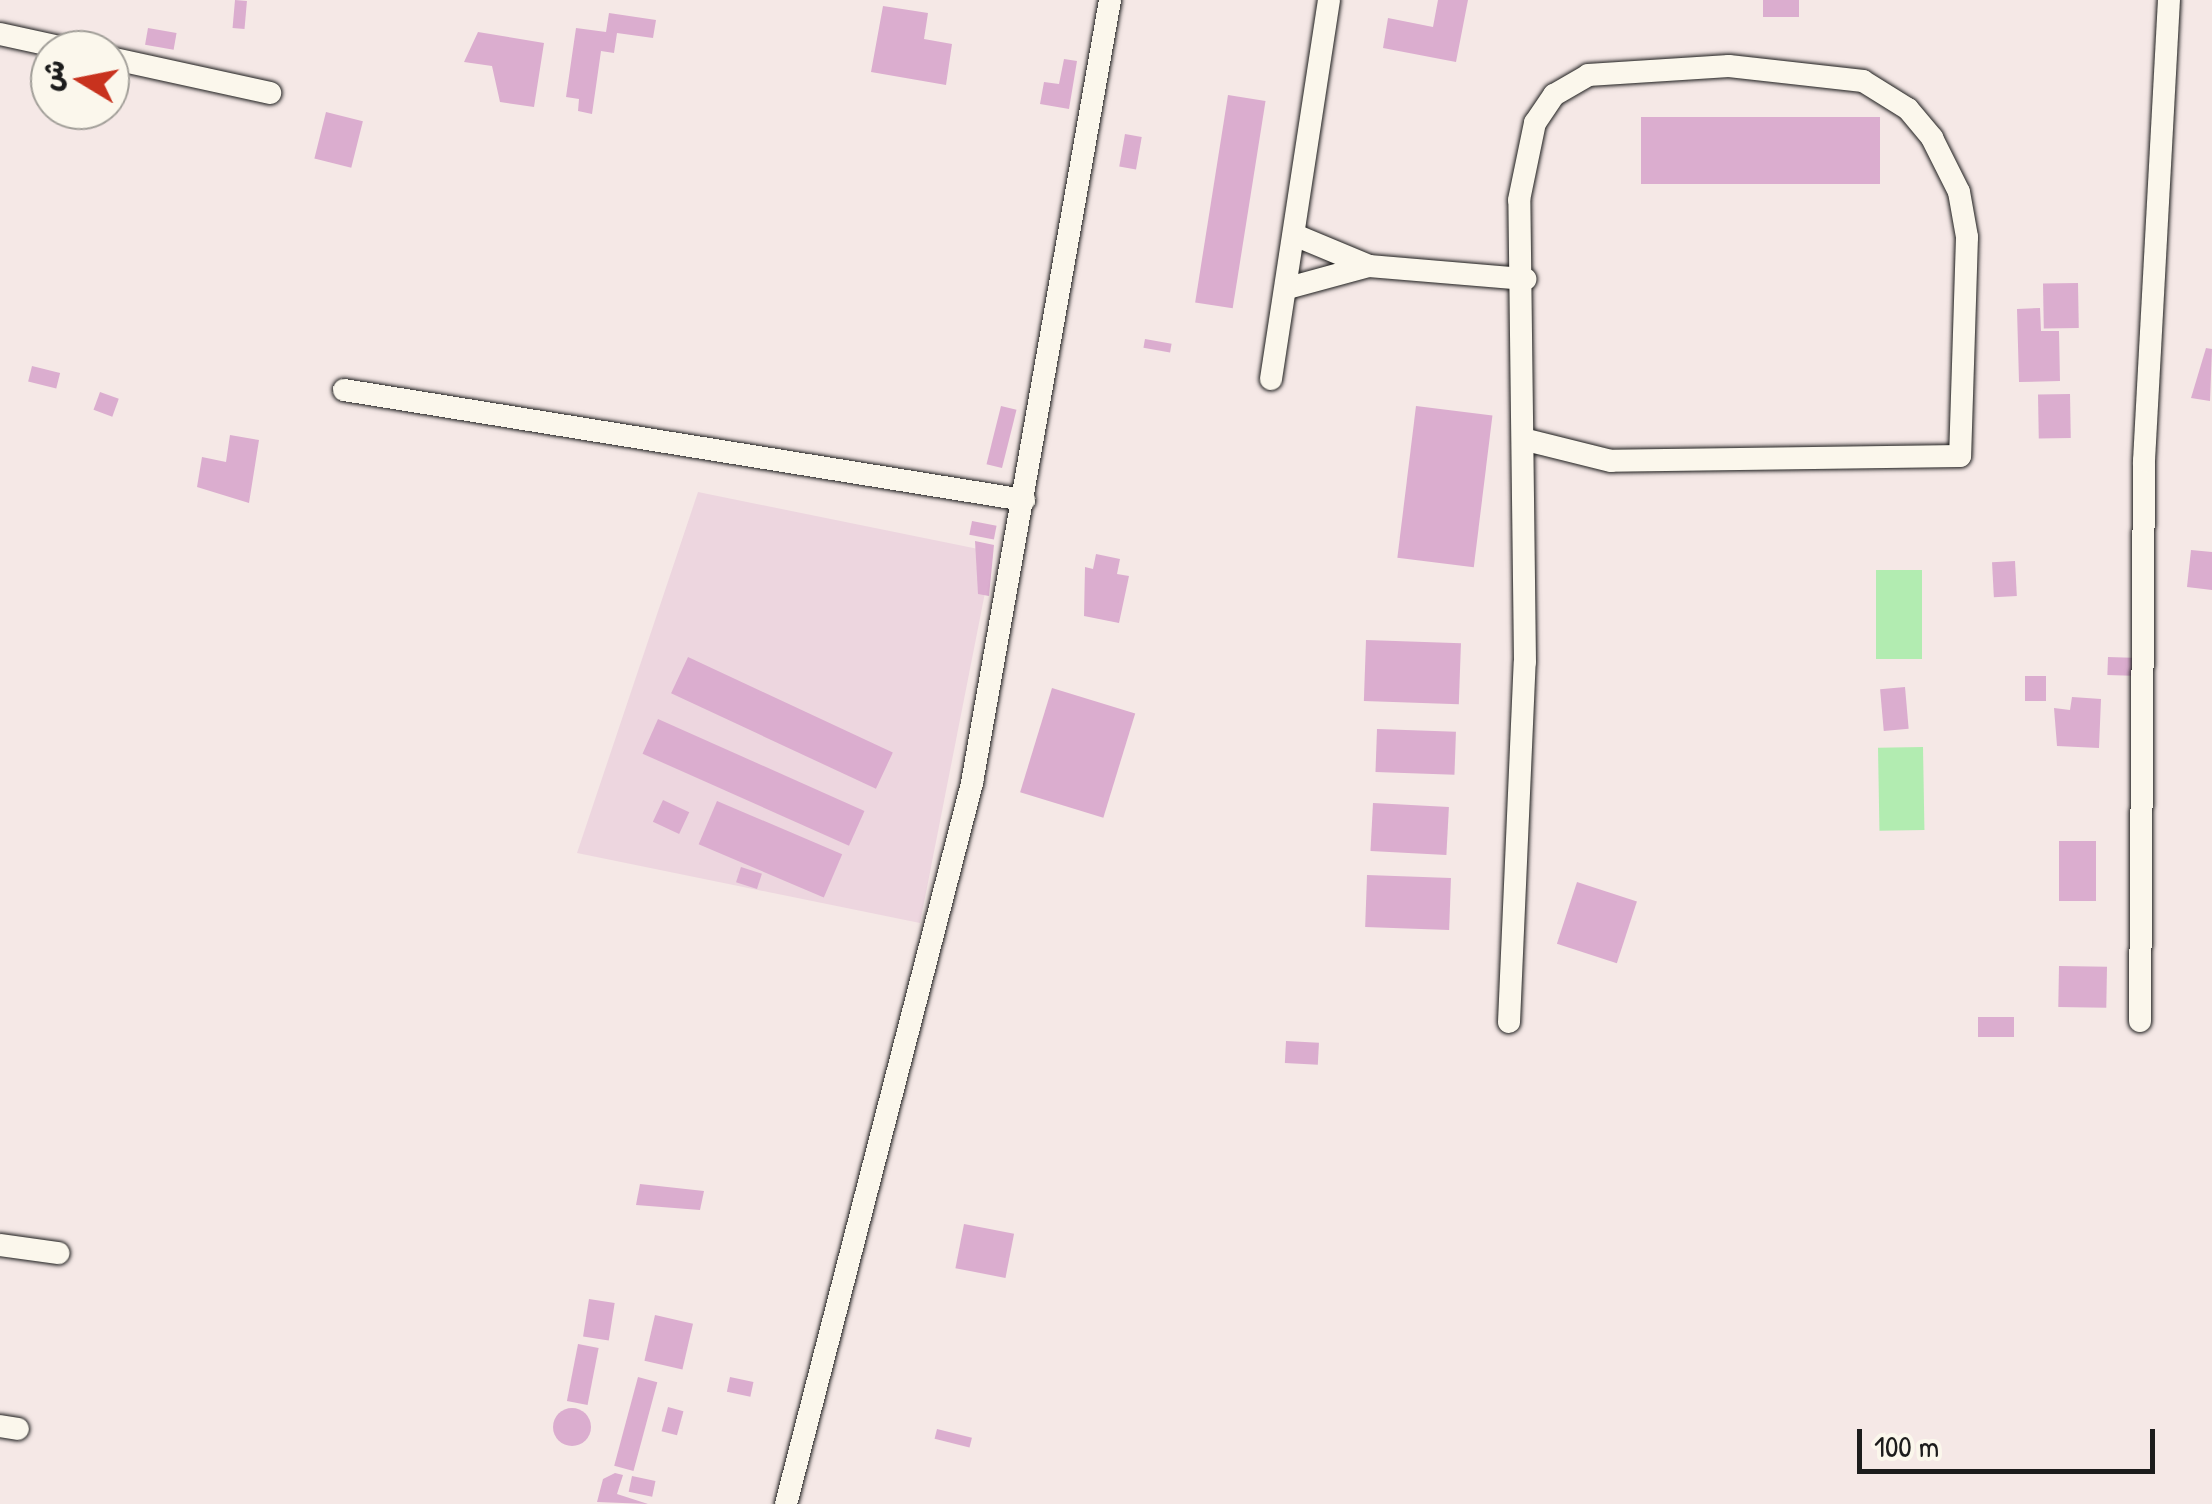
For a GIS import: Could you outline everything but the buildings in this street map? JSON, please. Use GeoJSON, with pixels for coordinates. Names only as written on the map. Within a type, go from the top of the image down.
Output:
{"type":"FeatureCollection","features":[{"type":"Feature","properties":{"kind":"street"},"geometry":{"type":"LineString","coordinates":[[786,1504],[972,783],[1110,0]]}},
{"type":"Feature","properties":{"kind":"street"},"geometry":{"type":"LineString","coordinates":[[1271,379],[1297,236],[1328,0]]}},
{"type":"Feature","properties":{"kind":"street"},"geometry":{"type":"LineString","coordinates":[[2140,1020],[2144,460],[2169,0]]}},
{"type":"Feature","properties":{"kind":"street"},"geometry":{"type":"LineString","coordinates":[[0,34],[30,41]]}},
{"type":"Feature","properties":{"kind":"street"},"geometry":{"type":"LineString","coordinates":[[130,62],[270,94]]}},
{"type":"Feature","properties":{"kind":"street"},"geometry":{"type":"LineString","coordinates":[[1509,1022],[1527,440],[1524,154],[1554,95],[1626,66],[1729,66],[1863,81],[1908,108],[1959,192],[1970,293],[1960,456],[1611,461],[1527,440]]}},
{"type":"Feature","properties":{"kind":"street"},"geometry":{"type":"LineString","coordinates":[[1297,236],[1369,266],[1525,279]]}},
{"type":"Feature","properties":{"kind":"street"},"geometry":{"type":"LineString","coordinates":[[1288,288],[1369,266]]}},
{"type":"Feature","properties":{"kind":"street"},"geometry":{"type":"LineString","coordinates":[[344,390],[1024,500]]}},
{"type":"Feature","properties":{"kind":"street"},"geometry":{"type":"LineString","coordinates":[[0,1244],[58,1253]]}},
{"type":"Feature","properties":{"kind":"shaded area"},"geometry":{"type":"Polygon","coordinates":[[[698,492],[993,552],[920,923],[577,853],[698,492]]]}},
{"type":"Feature","properties":{"kind":"green space"},"geometry":{"type":"Polygon","coordinates":[[[1876,570],[1922,570],[1922,659],[1876,659],[1876,570]]]}},
{"type":"Feature","properties":{"kind":"green space"},"geometry":{"type":"Polygon","coordinates":[[[1923,747],[1924,830],[1879,831],[1878,748],[1923,747]]]}}]}
